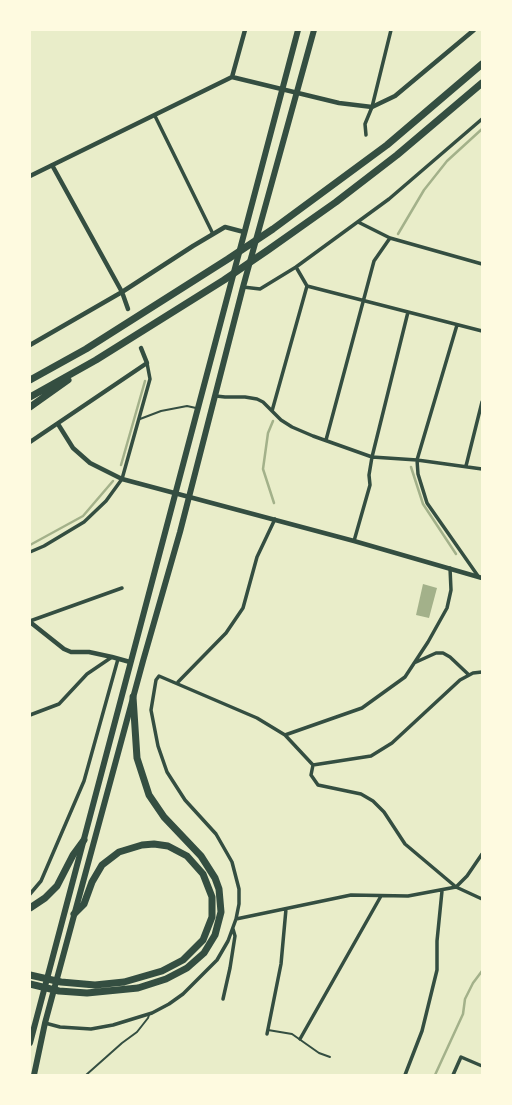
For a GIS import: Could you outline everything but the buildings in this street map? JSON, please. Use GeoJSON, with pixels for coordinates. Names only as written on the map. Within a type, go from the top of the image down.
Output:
{"type":"FeatureCollection","features":[{"type":"Feature","properties":{"kind":"highway"},"geometry":{"type":"LineString","coordinates":[[30,1043],[298,30]]}},
{"type":"Feature","properties":{"kind":"highway"},"geometry":{"type":"LineString","coordinates":[[34,1075],[74,914],[190,496],[243,287],[314,30]]}},
{"type":"Feature","properties":{"kind":"highway"},"geometry":{"type":"LineString","coordinates":[[30,380],[86,349],[273,229],[387,145],[482,64]]}},
{"type":"Feature","properties":{"kind":"highway"},"geometry":{"type":"LineString","coordinates":[[30,397],[96,360],[224,280],[268,250],[385,165],[482,83]]}},
{"type":"Feature","properties":{"kind":"highway"},"geometry":{"type":"LineString","coordinates":[[30,407],[96,360]]}},
{"type":"Feature","properties":{"kind":"highway"},"geometry":{"type":"LineString","coordinates":[[30,984],[69,992],[97,993],[123,990],[154,983],[187,968],[204,953],[211,943],[219,923],[220,900],[215,878],[201,856],[156,806],[144,782],[135,745],[133,697]]}},
{"type":"Feature","properties":{"kind":"highway"},"geometry":{"type":"LineString","coordinates":[[30,908],[45,898],[56,886],[73,855],[84,840]]}},
{"type":"Feature","properties":{"kind":"highway"},"geometry":{"type":"LineString","coordinates":[[30,975],[71,984],[95,985],[124,982],[154,974],[179,963],[196,949],[207,933],[212,912],[212,897],[204,874],[187,856],[168,846],[154,844],[142,845],[119,852],[102,865],[92,882],[84,904],[74,914]]}},
{"type":"Feature","properties":{"kind":"street"},"geometry":{"type":"LineString","coordinates":[[232,77],[245,30]]}},
{"type":"Feature","properties":{"kind":"street"},"geometry":{"type":"LineString","coordinates":[[366,135],[365,124],[372,106],[391,30]]}},
{"type":"Feature","properties":{"kind":"street"},"geometry":{"type":"LineString","coordinates":[[30,176],[232,77],[355,106],[372,106],[395,96],[474,30]]}},
{"type":"Feature","properties":{"kind":"street"},"geometry":{"type":"LineString","coordinates":[[155,116],[214,234]]}},
{"type":"Feature","properties":{"kind":"street"},"geometry":{"type":"LineString","coordinates":[[243,287],[260,289],[296,267],[406,185],[482,119]]}},
{"type":"Feature","properties":{"kind":"street"},"geometry":{"type":"LineString","coordinates":[[52,165],[122,292],[128,309]]}},
{"type":"Feature","properties":{"kind":"street"},"geometry":{"type":"LineString","coordinates":[[358,222],[390,238],[482,264]]}},
{"type":"Feature","properties":{"kind":"street"},"geometry":{"type":"LineString","coordinates":[[30,345],[122,292],[214,234],[228,227],[244,232]]}},
{"type":"Feature","properties":{"kind":"street"},"geometry":{"type":"LineString","coordinates":[[326,440],[374,261],[390,238]]}},
{"type":"Feature","properties":{"kind":"street"},"geometry":{"type":"LineString","coordinates":[[272,411],[307,286],[296,267]]}},
{"type":"Feature","properties":{"kind":"street"},"geometry":{"type":"LineString","coordinates":[[307,286],[482,331]]}},
{"type":"Feature","properties":{"kind":"street"},"geometry":{"type":"LineString","coordinates":[[354,541],[370,486],[369,475],[372,457],[408,312]]}},
{"type":"Feature","properties":{"kind":"street"},"geometry":{"type":"LineString","coordinates":[[457,325],[417,460],[418,474],[427,503],[480,577]]}},
{"type":"Feature","properties":{"kind":"street"},"geometry":{"type":"LineString","coordinates":[[30,552],[44,546],[84,522],[106,502],[122,479],[150,379],[147,363],[141,348]]}},
{"type":"Feature","properties":{"kind":"street"},"geometry":{"type":"LineString","coordinates":[[30,442],[147,363]]}},
{"type":"Feature","properties":{"kind":"street"},"geometry":{"type":"LineString","coordinates":[[216,396],[252,398],[264,402],[272,411],[292,427],[372,457],[417,460],[466,466],[482,470]]}},
{"type":"Feature","properties":{"kind":"street"},"geometry":{"type":"LineString","coordinates":[[466,466],[482,402]]}},
{"type":"Feature","properties":{"kind":"street"},"geometry":{"type":"LineString","coordinates":[[58,424],[73,448],[90,463],[122,479],[275,519],[480,577]]}},
{"type":"Feature","properties":{"kind":"street"},"geometry":{"type":"LineString","coordinates":[[178,682],[226,633],[243,608],[257,557],[275,519]]}},
{"type":"Feature","properties":{"kind":"street"},"geometry":{"type":"LineString","coordinates":[[285,735],[362,708],[405,676],[447,608],[451,590],[450,568]]}},
{"type":"Feature","properties":{"kind":"street"},"geometry":{"type":"LineString","coordinates":[[30,622],[122,588]]}},
{"type":"Feature","properties":{"kind":"street"},"geometry":{"type":"LineString","coordinates":[[30,622],[64,649],[71,652],[89,652],[130,662]]}},
{"type":"Feature","properties":{"kind":"street"},"geometry":{"type":"LineString","coordinates":[[413,664],[436,653],[443,653],[450,657],[469,675]]}},
{"type":"Feature","properties":{"kind":"street"},"geometry":{"type":"LineString","coordinates":[[30,715],[59,704],[87,674],[112,657]]}},
{"type":"Feature","properties":{"kind":"street"},"geometry":{"type":"LineString","coordinates":[[30,894],[41,881],[84,781],[118,659]]}},
{"type":"Feature","properties":{"kind":"street"},"geometry":{"type":"LineString","coordinates":[[313,765],[371,756],[392,743],[460,680],[469,675],[482,672]]}},
{"type":"Feature","properties":{"kind":"street"},"geometry":{"type":"LineString","coordinates":[[46,1022],[60,1027],[91,1029],[113,1025],[149,1014],[169,1004],[183,994],[207,971],[224,951],[236,920],[239,904],[239,889],[232,862],[216,834],[178,790],[167,772],[158,746],[151,710],[156,680],[159,676],[178,682],[258,718],[285,735],[313,765]]}},
{"type":"Feature","properties":{"kind":"street"},"geometry":{"type":"LineString","coordinates":[[313,765],[310,775],[318,785],[361,794],[373,801],[384,812],[405,844],[456,887],[482,899]]}},
{"type":"Feature","properties":{"kind":"street"},"geometry":{"type":"LineString","coordinates":[[236,920],[351,895],[408,896],[442,891],[456,887],[468,876],[482,854]]}},
{"type":"Feature","properties":{"kind":"street"},"geometry":{"type":"LineString","coordinates":[[405,1075],[422,1031],[437,970],[437,941],[442,891]]}},
{"type":"Feature","properties":{"kind":"street"},"geometry":{"type":"LineString","coordinates":[[300,1038],[382,896]]}},
{"type":"Feature","properties":{"kind":"street"},"geometry":{"type":"LineString","coordinates":[[267,1032],[281,964],[286,909]]}},
{"type":"Feature","properties":{"kind":"street"},"geometry":{"type":"LineString","coordinates":[[223,1000],[235,936],[233,929]]}},
{"type":"Feature","properties":{"kind":"street"},"geometry":{"type":"LineString","coordinates":[[453,1075],[462,1057],[482,1066]]}},
{"type":"Feature","properties":{"kind":"lane"},"geometry":{"type":"LineString","coordinates":[[140,419],[174,408],[187,406],[198,409]]}},
{"type":"Feature","properties":{"kind":"lane"},"geometry":{"type":"LineString","coordinates":[[86,1075],[122,1043],[138,1032],[148,1018],[149,1014]]}},
{"type":"Feature","properties":{"kind":"lane"},"geometry":{"type":"LineString","coordinates":[[267,1032],[292,1034],[300,1038],[319,1053],[330,1057]]}},
{"type":"Feature","properties":{"kind":"shaded area"},"geometry":{"type":"Polygon","coordinates":[[[423,584],[437,588],[429,618],[416,615],[423,584]]]}},
{"type":"Feature","properties":{"kind":"waterway"},"geometry":{"type":"LineString","coordinates":[[398,234],[424,190],[447,161],[482,129]]}},
{"type":"Feature","properties":{"kind":"waterway"},"geometry":{"type":"LineString","coordinates":[[121,465],[145,381]]}},
{"type":"Feature","properties":{"kind":"waterway"},"geometry":{"type":"LineString","coordinates":[[273,421],[268,433],[263,469],[274,503]]}},
{"type":"Feature","properties":{"kind":"waterway"},"geometry":{"type":"LineString","coordinates":[[411,467],[423,504],[456,554]]}},
{"type":"Feature","properties":{"kind":"waterway"},"geometry":{"type":"LineString","coordinates":[[30,545],[83,516],[113,481]]}},
{"type":"Feature","properties":{"kind":"waterway"},"geometry":{"type":"LineString","coordinates":[[435,1075],[463,1014],[465,999],[473,983],[482,971]]}}]}
